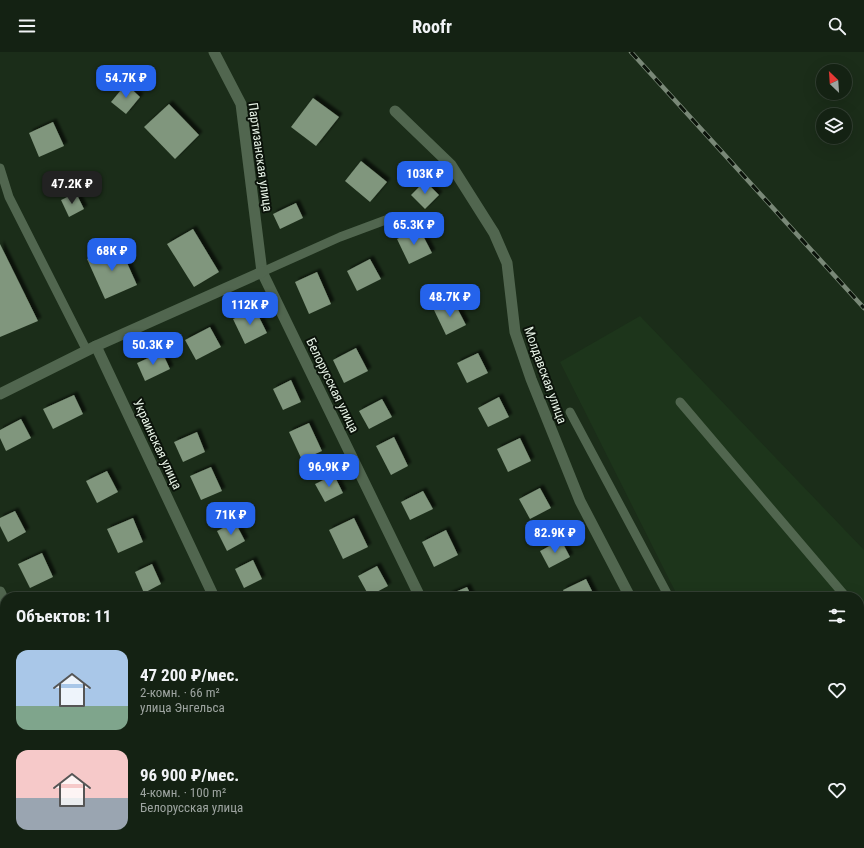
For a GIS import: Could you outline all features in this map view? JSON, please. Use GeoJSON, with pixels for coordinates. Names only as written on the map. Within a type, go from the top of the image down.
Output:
{"type":"FeatureCollection","features":[{"type":"Feature","properties":{"kind":"street","name":"Партизанская улица"},"geometry":{"type":"LineString","coordinates":[[214,52],[241,104],[262,272]]}},
{"type":"Feature","properties":{"kind":"street","name":"Молдавская улица"},"geometry":{"type":"LineString","coordinates":[[396,111],[451,165],[494,233],[507,263],[515,332],[531,379],[580,501],[627,592]]}},
{"type":"Feature","properties":{"kind":"street"},"geometry":{"type":"LineString","coordinates":[[0,394],[92,349],[262,272]]}},
{"type":"Feature","properties":{"kind":"street","name":"Белорусская улица"},"geometry":{"type":"LineString","coordinates":[[262,272],[418,592]]}},
{"type":"Feature","properties":{"kind":"street","name":"Украинская улица"},"geometry":{"type":"LineString","coordinates":[[92,349],[212,592]]}},
{"type":"Feature","properties":{"kind":"lane"},"geometry":{"type":"LineString","coordinates":[[0,168],[9,197],[92,349]]}},
{"type":"Feature","properties":{"kind":"lane"},"geometry":{"type":"LineString","coordinates":[[262,272],[340,237],[391,218]]}},
{"type":"Feature","properties":{"kind":"lane"},"geometry":{"type":"LineString","coordinates":[[680,402],[842,592]]}},
{"type":"Feature","properties":{"kind":"lane"},"geometry":{"type":"LineString","coordinates":[[570,412],[667,592]]}},
{"type":"Feature","properties":{"kind":"shaded area"},"geometry":{"type":"Polygon","coordinates":[[[640,316],[864,550],[864,592],[675,592],[560,362],[640,316]]]}},
{"type":"Feature","properties":{"kind":"building"},"geometry":{"type":"Polygon","coordinates":[[[126,84],[140,97],[126,114],[111,102],[126,84]]]}},
{"type":"Feature","properties":{"kind":"building"},"geometry":{"type":"Polygon","coordinates":[[[313,98],[339,117],[316,146],[291,127],[313,98]]]}},
{"type":"Feature","properties":{"kind":"building"},"geometry":{"type":"Polygon","coordinates":[[[169,104],[199,135],[175,159],[144,127],[169,104]]]}},
{"type":"Feature","properties":{"kind":"building"},"geometry":{"type":"Polygon","coordinates":[[[53,122],[64,146],[39,157],[29,133],[53,122]]]}},
{"type":"Feature","properties":{"kind":"building"},"geometry":{"type":"Polygon","coordinates":[[[361,161],[387,182],[370,202],[345,181],[361,161]]]}},
{"type":"Feature","properties":{"kind":"building"},"geometry":{"type":"Polygon","coordinates":[[[425,181],[439,195],[425,209],[411,195],[425,181]]]}},
{"type":"Feature","properties":{"kind":"building"},"geometry":{"type":"Polygon","coordinates":[[[76,193],[84,209],[69,217],[61,200],[76,193]]]}},
{"type":"Feature","properties":{"kind":"building"},"geometry":{"type":"Polygon","coordinates":[[[296,203],[303,218],[280,229],[273,214],[296,203]]]}},
{"type":"Feature","properties":{"kind":"building"},"geometry":{"type":"Polygon","coordinates":[[[419,228],[432,253],[409,264],[397,239],[419,228]]]}},
{"type":"Feature","properties":{"kind":"building"},"geometry":{"type":"Polygon","coordinates":[[[193,229],[219,272],[194,287],[167,244],[193,229]]]}},
{"type":"Feature","properties":{"kind":"building"},"geometry":{"type":"Polygon","coordinates":[[[0,244],[38,321],[0,337],[0,244]]]}},
{"type":"Feature","properties":{"kind":"building"},"geometry":{"type":"Polygon","coordinates":[[[119,245],[137,285],[105,299],[87,259],[119,245]]]}},
{"type":"Feature","properties":{"kind":"building"},"geometry":{"type":"Polygon","coordinates":[[[370,259],[381,279],[357,291],[347,271],[370,259]]]}},
{"type":"Feature","properties":{"kind":"building"},"geometry":{"type":"Polygon","coordinates":[[[317,272],[331,304],[309,314],[295,282],[317,272]]]}},
{"type":"Feature","properties":{"kind":"building"},"geometry":{"type":"Polygon","coordinates":[[[453,300],[466,325],[446,335],[434,310],[453,300]]]}},
{"type":"Feature","properties":{"kind":"building"},"geometry":{"type":"Polygon","coordinates":[[[255,309],[267,333],[245,344],[233,319],[255,309]]]}},
{"type":"Feature","properties":{"kind":"building"},"geometry":{"type":"Polygon","coordinates":[[[210,327],[221,347],[196,360],[185,340],[210,327]]]}},
{"type":"Feature","properties":{"kind":"building"},"geometry":{"type":"Polygon","coordinates":[[[356,348],[368,371],[344,383],[333,360],[356,348]]]}},
{"type":"Feature","properties":{"kind":"building"},"geometry":{"type":"Polygon","coordinates":[[[162,352],[170,369],[145,381],[137,363],[162,352]]]}},
{"type":"Feature","properties":{"kind":"building"},"geometry":{"type":"Polygon","coordinates":[[[478,353],[488,373],[467,383],[457,363],[478,353]]]}},
{"type":"Feature","properties":{"kind":"building"},"geometry":{"type":"Polygon","coordinates":[[[291,380],[301,402],[283,410],[273,389],[291,380]]]}},
{"type":"Feature","properties":{"kind":"building"},"geometry":{"type":"Polygon","coordinates":[[[74,395],[83,414],[53,429],[43,409],[74,395]]]}},
{"type":"Feature","properties":{"kind":"building"},"geometry":{"type":"Polygon","coordinates":[[[499,397],[509,417],[488,427],[478,408],[499,397]]]}},
{"type":"Feature","properties":{"kind":"building"},"geometry":{"type":"Polygon","coordinates":[[[382,399],[392,417],[369,429],[359,411],[382,399]]]}},
{"type":"Feature","properties":{"kind":"building"},"geometry":{"type":"Polygon","coordinates":[[[21,419],[31,438],[6,451],[0,438],[0,430],[21,419]]]}},
{"type":"Feature","properties":{"kind":"building"},"geometry":{"type":"Polygon","coordinates":[[[309,423],[322,451],[302,460],[289,432],[309,423]]]}},
{"type":"Feature","properties":{"kind":"building"},"geometry":{"type":"Polygon","coordinates":[[[197,432],[205,452],[183,462],[174,442],[197,432]]]}},
{"type":"Feature","properties":{"kind":"building"},"geometry":{"type":"Polygon","coordinates":[[[394,437],[408,466],[391,475],[376,446],[394,437]]]}},
{"type":"Feature","properties":{"kind":"building"},"geometry":{"type":"Polygon","coordinates":[[[520,438],[531,461],[508,472],[497,449],[520,438]]]}},
{"type":"Feature","properties":{"kind":"building"},"geometry":{"type":"Polygon","coordinates":[[[211,467],[222,491],[201,500],[190,476],[211,467]]]}},
{"type":"Feature","properties":{"kind":"building"},"geometry":{"type":"Polygon","coordinates":[[[107,471],[118,492],[97,503],[86,481],[107,471]]]}},
{"type":"Feature","properties":{"kind":"building"},"geometry":{"type":"Polygon","coordinates":[[[334,475],[343,493],[325,502],[315,484],[334,475]]]}},
{"type":"Feature","properties":{"kind":"building"},"geometry":{"type":"Polygon","coordinates":[[[540,488],[551,508],[530,519],[519,499],[540,488]]]}},
{"type":"Feature","properties":{"kind":"building"},"geometry":{"type":"Polygon","coordinates":[[[423,491],[433,509],[410,520],[401,502],[423,491]]]}},
{"type":"Feature","properties":{"kind":"building"},"geometry":{"type":"Polygon","coordinates":[[[15,511],[26,532],[8,542],[0,526],[0,518],[15,511]]]}},
{"type":"Feature","properties":{"kind":"building"},"geometry":{"type":"Polygon","coordinates":[[[133,518],[143,542],[118,553],[107,529],[133,518]]]}},
{"type":"Feature","properties":{"kind":"building"},"geometry":{"type":"Polygon","coordinates":[[[354,518],[368,547],[343,559],[329,530],[354,518]]]}},
{"type":"Feature","properties":{"kind":"building"},"geometry":{"type":"Polygon","coordinates":[[[235,522],[245,541],[227,551],[217,531],[235,522]]]}},
{"type":"Feature","properties":{"kind":"building"},"geometry":{"type":"Polygon","coordinates":[[[446,530],[458,555],[434,567],[422,542],[446,530]]]}},
{"type":"Feature","properties":{"kind":"building"},"geometry":{"type":"Polygon","coordinates":[[[561,540],[570,557],[549,568],[540,551],[561,540]]]}},
{"type":"Feature","properties":{"kind":"building"},"geometry":{"type":"Polygon","coordinates":[[[42,553],[53,577],[30,588],[18,564],[42,553]]]}},
{"type":"Feature","properties":{"kind":"building"},"geometry":{"type":"Polygon","coordinates":[[[253,560],[262,579],[244,588],[235,569],[253,560]]]}},
{"type":"Feature","properties":{"kind":"building"},"geometry":{"type":"Polygon","coordinates":[[[152,564],[161,584],[144,592],[135,572],[152,564]]]}},
{"type":"Feature","properties":{"kind":"building"},"geometry":{"type":"Polygon","coordinates":[[[377,566],[388,586],[377,592],[367,592],[358,576],[377,566]]]}},
{"type":"Feature","properties":{"kind":"building"},"geometry":{"type":"Polygon","coordinates":[[[586,579],[592,592],[564,592],[563,590],[586,579]]]}},
{"type":"Feature","properties":{"kind":"building"},"geometry":{"type":"Polygon","coordinates":[[[467,587],[470,592],[455,592],[467,587]]]}},
{"type":"Feature","properties":{"kind":"railway"},"geometry":{"type":"LineString","coordinates":[[631,52],[864,308]]}}]}
